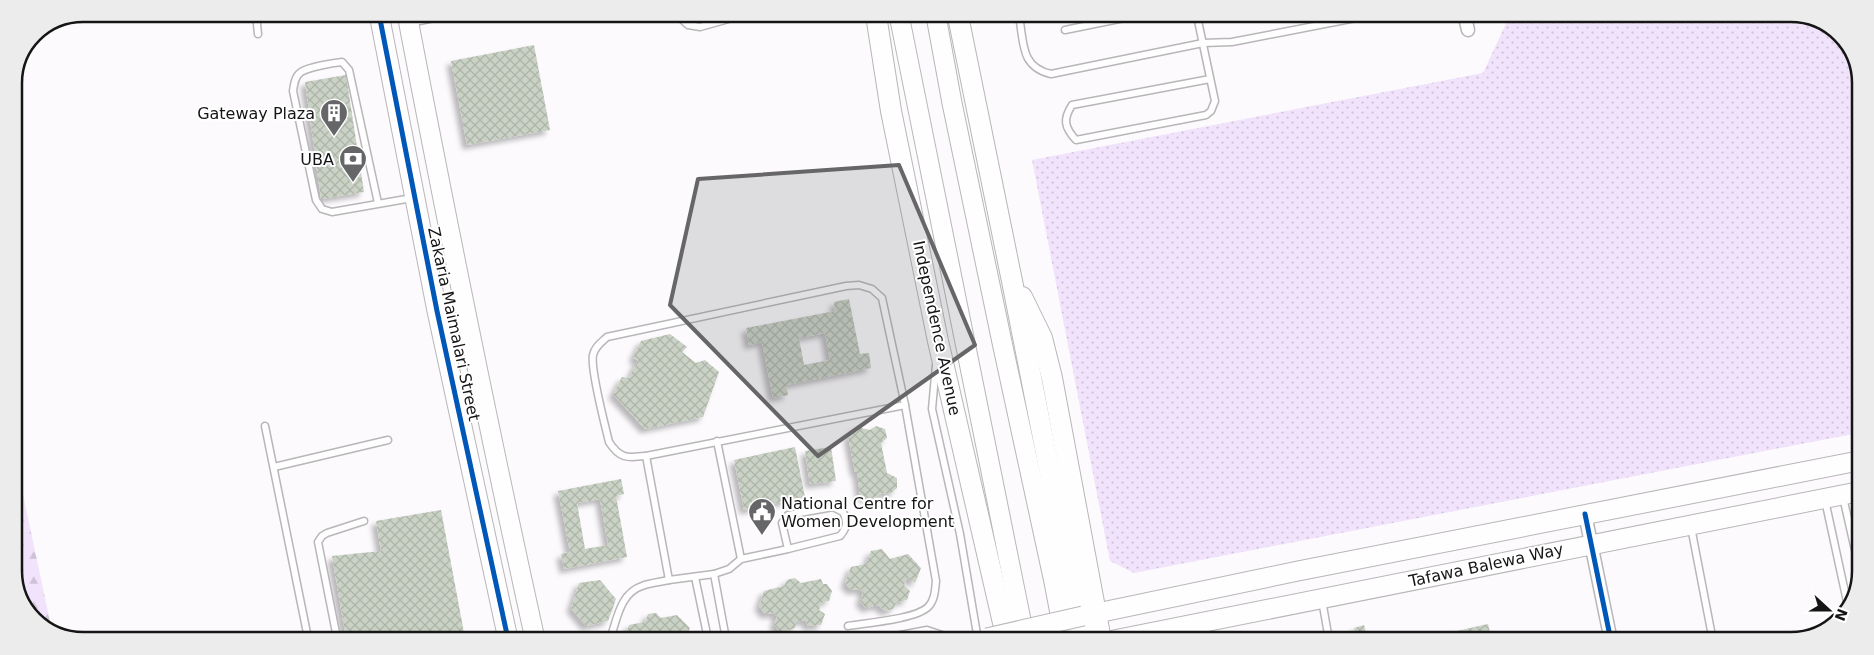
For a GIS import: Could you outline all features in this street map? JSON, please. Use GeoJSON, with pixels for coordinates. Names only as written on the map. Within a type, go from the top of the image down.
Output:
{"type":"FeatureCollection","features":[{"type":"Feature","properties":{"kind":"main road","name":"Zakaria Maimalari Street"},"geometry":{"type":"LineString","coordinates":[[381,23],[437,311],[506,632]]}},
{"type":"Feature","properties":{"kind":"main road","name":"Zakaria Maimalari Street"},"geometry":{"type":"LineString","coordinates":[[409,23],[455,262],[533,632]]}},
{"type":"Feature","properties":{"kind":"main road","name":"Independence Avenue"},"geometry":{"type":"LineString","coordinates":[[877,23],[891,111],[938,341],[986,632]]}},
{"type":"Feature","properties":{"kind":"main road","name":"Independence Avenue"},"geometry":{"type":"LineString","coordinates":[[900,23],[1023,632]]}},
{"type":"Feature","properties":{"kind":"main road"},"geometry":{"type":"LineString","coordinates":[[937,23],[952,103],[1063,632]]}},
{"type":"Feature","properties":{"kind":"main road"},"geometry":{"type":"LineString","coordinates":[[959,23],[1012,281],[1028,307],[1082,632]]}},
{"type":"Feature","properties":{"kind":"main road"},"geometry":{"type":"LineString","coordinates":[[972,23],[972,87]]}},
{"type":"Feature","properties":{"kind":"main road"},"geometry":{"type":"LineString","coordinates":[[429,269],[455,262]]}},
{"type":"Feature","properties":{"kind":"main road"},"geometry":{"type":"LineString","coordinates":[[1033,339],[1052,378],[1090,614],[1098,632]]}},
{"type":"Feature","properties":{"kind":"main road"},"geometry":{"type":"LineString","coordinates":[[1016,632],[1090,614],[1298,571],[1852,462]]}},
{"type":"Feature","properties":{"kind":"main road","name":"Tafawa Balewa Way"},"geometry":{"type":"LineString","coordinates":[[1155,632],[1591,544],[1842,496]]}},
{"type":"Feature","properties":{"kind":"street"},"geometry":{"type":"LineString","coordinates":[[1466,23],[1468,30]]}},
{"type":"Feature","properties":{"kind":"street"},"geometry":{"type":"LineString","coordinates":[[1585,514],[1609,632]]}},
{"type":"Feature","properties":{"kind":"lane"},"geometry":{"type":"LineString","coordinates":[[257,23],[258,34]]}},
{"type":"Feature","properties":{"kind":"lane"},"geometry":{"type":"LineString","coordinates":[[686,23],[700,27],[714,23]]}},
{"type":"Feature","properties":{"kind":"lane"},"geometry":{"type":"LineString","coordinates":[[1020,23],[1028,60],[1033,67],[1051,74],[1202,43],[1232,42],[1330,23]]}},
{"type":"Feature","properties":{"kind":"lane"},"geometry":{"type":"LineString","coordinates":[[1065,30],[1100,23]]}},
{"type":"Feature","properties":{"kind":"lane"},"geometry":{"type":"LineString","coordinates":[[1198,23],[1215,101],[1211,111],[1206,115],[1076,140],[1069,133],[1065,124],[1067,113],[1072,105],[1210,79]]}},
{"type":"Feature","properties":{"kind":"lane"},"geometry":{"type":"LineString","coordinates":[[378,203],[349,70],[342,62],[300,72],[295,80],[293,91],[316,200],[322,208],[332,212],[415,197]]}},
{"type":"Feature","properties":{"kind":"lane"},"geometry":{"type":"LineString","coordinates":[[848,626],[913,615],[928,607],[935,596],[936,581],[904,405],[882,298],[872,289],[859,285],[846,286],[608,337],[597,345],[593,355],[608,442],[615,452],[627,458],[646,456],[904,405]]}},
{"type":"Feature","properties":{"kind":"lane"},"geometry":{"type":"LineString","coordinates":[[938,341],[932,409],[960,534],[985,632]]}},
{"type":"Feature","properties":{"kind":"lane"},"geometry":{"type":"LineString","coordinates":[[265,426],[307,632]]}},
{"type":"Feature","properties":{"kind":"lane"},"geometry":{"type":"LineString","coordinates":[[274,467],[388,440]]}},
{"type":"Feature","properties":{"kind":"lane"},"geometry":{"type":"LineString","coordinates":[[717,441],[741,559]]}},
{"type":"Feature","properties":{"kind":"lane"},"geometry":{"type":"LineString","coordinates":[[646,456],[669,580]]}},
{"type":"Feature","properties":{"kind":"lane"},"geometry":{"type":"LineString","coordinates":[[1842,496],[1852,529]]}},
{"type":"Feature","properties":{"kind":"lane"},"geometry":{"type":"LineString","coordinates":[[1842,496],[1847,593]]}},
{"type":"Feature","properties":{"kind":"lane"},"geometry":{"type":"LineString","coordinates":[[612,632],[623,602],[628,595],[642,586],[714,574],[730,569],[741,559],[788,549],[840,536],[847,524],[843,512],[833,507],[788,515],[782,523],[788,549]]}},
{"type":"Feature","properties":{"kind":"lane"},"geometry":{"type":"LineString","coordinates":[[335,632],[318,542],[327,533],[364,521]]}},
{"type":"Feature","properties":{"kind":"lane"},"geometry":{"type":"LineString","coordinates":[[1691,525],[1711,632]]}},
{"type":"Feature","properties":{"kind":"lane"},"geometry":{"type":"LineString","coordinates":[[714,574],[725,632]]}},
{"type":"Feature","properties":{"kind":"lane"},"geometry":{"type":"LineString","coordinates":[[695,577],[707,632]]}},
{"type":"Feature","properties":{"kind":"lane"},"geometry":{"type":"LineString","coordinates":[[1322,599],[1328,632]]}},
{"type":"Feature","properties":{"kind":"lane"},"geometry":{"type":"LineString","coordinates":[[916,632],[927,630],[932,632]]}},
{"type":"Feature","properties":{"kind":"highlighted area"},"geometry":{"type":"Polygon","coordinates":[[[899,165],[975,345],[818,456],[670,305],[698,179],[899,165]]]}},
{"type":"Feature","properties":{"kind":"green space"},"geometry":{"type":"Polygon","coordinates":[[[1506,23],[1790,23],[1810,26],[1834,40],[1847,60],[1851,80],[1852,434],[1134,573],[1110,561],[1032,160],[1483,73],[1506,23]]]}},
{"type":"Feature","properties":{"kind":"green space"},"geometry":{"type":"Polygon","coordinates":[[[23,494],[50,622],[35,609],[27,595],[24,583],[23,494]]]}},
{"type":"Feature","properties":{"kind":"building"},"geometry":{"type":"Polygon","coordinates":[[[534,45],[550,130],[467,145],[451,61],[534,45]]]}},
{"type":"Feature","properties":{"kind":"building","name":"Gateway Plaza"},"geometry":{"type":"Polygon","coordinates":[[[346,75],[364,192],[321,199],[305,82],[346,75]]]}},
{"type":"Feature","properties":{"kind":"building"},"geometry":{"type":"Polygon","coordinates":[[[849,299],[860,354],[869,353],[871,368],[786,385],[788,395],[773,398],[762,342],[749,345],[746,328],[835,311],[834,302],[849,299]],[[825,333],[799,338],[804,365],[830,360],[825,333]]]}},
{"type":"Feature","properties":{"kind":"building"},"geometry":{"type":"Polygon","coordinates":[[[670,334],[687,347],[682,352],[696,363],[705,360],[719,372],[703,417],[645,429],[613,394],[622,377],[629,378],[638,360],[633,358],[641,341],[670,334]]]}},
{"type":"Feature","properties":{"kind":"building"},"geometry":{"type":"Polygon","coordinates":[[[876,426],[885,429],[887,438],[881,443],[887,473],[897,478],[897,488],[890,494],[883,493],[870,499],[860,495],[857,472],[855,472],[848,436],[857,427],[870,430],[876,426]]]}},
{"type":"Feature","properties":{"kind":"building"},"geometry":{"type":"Polygon","coordinates":[[[795,447],[805,497],[744,510],[734,460],[795,447]]]}},
{"type":"Feature","properties":{"kind":"building"},"geometry":{"type":"Polygon","coordinates":[[[831,447],[836,481],[810,484],[805,451],[831,447]]]}},
{"type":"Feature","properties":{"kind":"building"},"geometry":{"type":"Polygon","coordinates":[[[621,479],[624,494],[616,496],[627,557],[564,569],[561,554],[570,552],[558,491],[621,479]],[[600,499],[577,503],[585,549],[608,545],[600,499]]]}},
{"type":"Feature","properties":{"kind":"building"},"geometry":{"type":"Polygon","coordinates":[[[441,510],[464,632],[345,632],[332,556],[381,551],[376,521],[441,510]]]}},
{"type":"Feature","properties":{"kind":"building"},"geometry":{"type":"Polygon","coordinates":[[[882,549],[890,559],[908,554],[921,568],[915,583],[907,578],[904,585],[910,591],[907,600],[897,602],[893,609],[885,611],[878,605],[866,608],[860,601],[863,593],[860,589],[851,590],[845,583],[851,567],[866,564],[871,551],[882,549]]]}},
{"type":"Feature","properties":{"kind":"building"},"geometry":{"type":"Polygon","coordinates":[[[795,578],[801,583],[821,579],[823,584],[827,584],[832,591],[829,601],[822,602],[819,610],[825,614],[821,625],[808,626],[805,620],[796,622],[795,628],[779,632],[774,624],[777,617],[774,613],[765,614],[759,606],[764,591],[784,586],[787,580],[795,578]]]}},
{"type":"Feature","properties":{"kind":"building"},"geometry":{"type":"Polygon","coordinates":[[[600,580],[616,599],[608,621],[586,626],[571,608],[579,583],[600,580]]]}},
{"type":"Feature","properties":{"kind":"building"},"geometry":{"type":"Polygon","coordinates":[[[656,613],[661,618],[677,615],[690,628],[688,632],[626,632],[629,625],[645,622],[648,614],[656,613]]]}},
{"type":"Feature","properties":{"kind":"building"},"geometry":{"type":"Polygon","coordinates":[[[1488,624],[1490,632],[1453,632],[1488,624]]]}},
{"type":"Feature","properties":{"kind":"building"},"geometry":{"type":"Polygon","coordinates":[[[1364,625],[1366,632],[1355,632],[1354,628],[1364,625]]]}},
{"type":"Feature","properties":{"kind":"cycle path"},"geometry":{"type":"LineString","coordinates":[[381,23],[437,311],[506,632]]}},
{"type":"Feature","properties":{"kind":"cycle path"},"geometry":{"type":"LineString","coordinates":[[1585,514],[1609,632]]}},
{"type":"Feature","properties":{"kind":"place","name":"Gateway Plaza"},"geometry":{"type":"Point","coordinates":[334,137]}},
{"type":"Feature","properties":{"kind":"place","name":"UBA"},"geometry":{"type":"Point","coordinates":[353,183]}},
{"type":"Feature","properties":{"kind":"place","name":"National Centre for Women Development"},"geometry":{"type":"Point","coordinates":[762,536]}}]}
